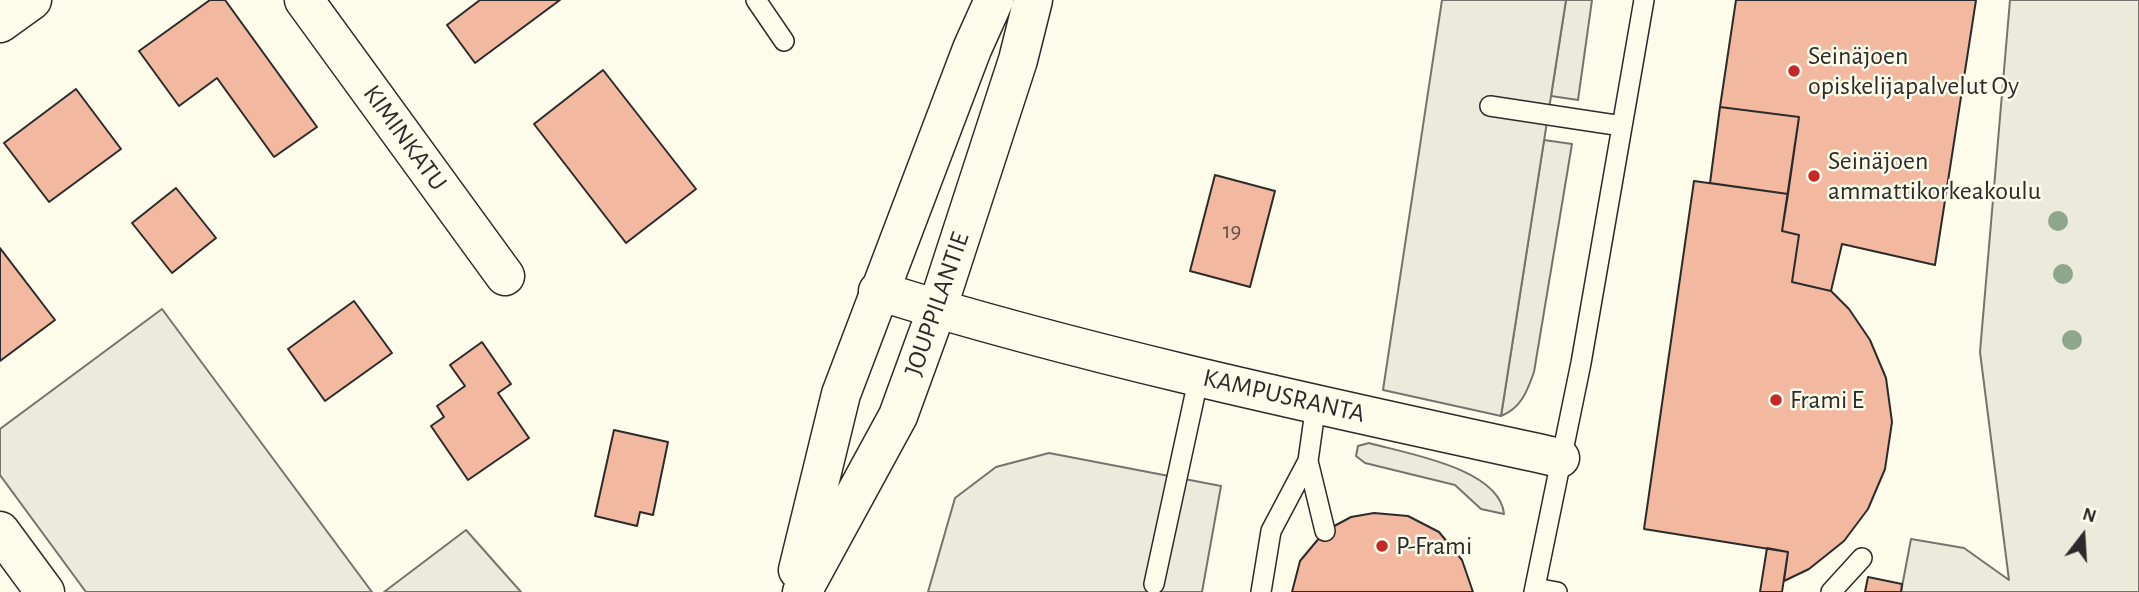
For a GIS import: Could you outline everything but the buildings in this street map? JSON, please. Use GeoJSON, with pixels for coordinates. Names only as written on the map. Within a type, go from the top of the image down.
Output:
{"type":"FeatureCollection","features":[{"type":"Feature","properties":{"kind":"main road"},"geometry":{"type":"LineString","coordinates":[[0,23],[32,0]]}},
{"type":"Feature","properties":{"kind":"main road","name":"KIMINKATU"},"geometry":{"type":"LineString","coordinates":[[304,0],[505,276]]}},
{"type":"Feature","properties":{"kind":"main road"},"geometry":{"type":"LineString","coordinates":[[793,592],[841,394],[878,291],[972,49],[994,0]]}},
{"type":"Feature","properties":{"kind":"main road","name":"JOUPPILANTIE"},"geometry":{"type":"LineString","coordinates":[[802,592],[898,416],[937,309],[1018,60],[1033,0]]}},
{"type":"Feature","properties":{"kind":"main road","name":"KAMPUSRANTA"},"geometry":{"type":"LineString","coordinates":[[878,291],[937,309],[1199,376],[1560,458]]}},
{"type":"Feature","properties":{"kind":"main road"},"geometry":{"type":"LineString","coordinates":[[0,531],[45,592]]}},
{"type":"Feature","properties":{"kind":"lane"},"geometry":{"type":"LineString","coordinates":[[756,0],[784,41]]}},
{"type":"Feature","properties":{"kind":"lane"},"geometry":{"type":"LineString","coordinates":[[1557,592],[1535,590],[1581,363],[1644,0]]}},
{"type":"Feature","properties":{"kind":"lane"},"geometry":{"type":"LineString","coordinates":[[1490,106],[1622,126]]}},
{"type":"Feature","properties":{"kind":"lane"},"geometry":{"type":"LineString","coordinates":[[1154,584],[1199,376]]}},
{"type":"Feature","properties":{"kind":"lane"},"geometry":{"type":"LineString","coordinates":[[1261,592],[1271,531],[1308,461],[1316,404]]}},
{"type":"Feature","properties":{"kind":"lane"},"geometry":{"type":"LineString","coordinates":[[1308,461],[1325,531]]}},
{"type":"Feature","properties":{"kind":"lane"},"geometry":{"type":"LineString","coordinates":[[1831,592],[1862,558]]}},
{"type":"Feature","properties":{"kind":"shaded area"},"geometry":{"type":"Polygon","coordinates":[[[1442,0],[1566,0],[1501,416],[1383,390],[1442,0]]]}},
{"type":"Feature","properties":{"kind":"shaded area"},"geometry":{"type":"Polygon","coordinates":[[[1566,0],[1592,0],[1578,100],[1551,96],[1566,0]]]}},
{"type":"Feature","properties":{"kind":"shaded area"},"geometry":{"type":"Polygon","coordinates":[[[2010,0],[2139,0],[2139,592],[1901,592],[1911,539],[1964,548],[2009,580],[1980,352],[2010,0]]]}},
{"type":"Feature","properties":{"kind":"shaded area"},"geometry":{"type":"Polygon","coordinates":[[[1544,140],[1572,144],[1534,372],[1526,393],[1518,404],[1501,416],[1544,140]]]}},
{"type":"Feature","properties":{"kind":"shaded area"},"geometry":{"type":"Polygon","coordinates":[[[162,309],[372,592],[86,592],[0,475],[0,429],[162,309]]]}},
{"type":"Feature","properties":{"kind":"shaded area"},"geometry":{"type":"Polygon","coordinates":[[[1369,443],[1426,458],[1469,474],[1486,485],[1498,498],[1504,514],[1481,509],[1455,485],[1365,463],[1356,456],[1358,446],[1369,443]]]}},
{"type":"Feature","properties":{"kind":"shaded area"},"geometry":{"type":"Polygon","coordinates":[[[1049,453],[1221,486],[1202,592],[928,592],[955,498],[996,467],[1049,453]]]}},
{"type":"Feature","properties":{"kind":"shaded area"},"geometry":{"type":"Polygon","coordinates":[[[466,530],[521,592],[384,592],[466,530]]]}},
{"type":"Feature","properties":{"kind":"place","name":"Seinäjoen opiskelijapalvelut Oy"},"geometry":{"type":"Point","coordinates":[1794,71]}},
{"type":"Feature","properties":{"kind":"place","name":"Seinäjoen ammattikorkeakoulu"},"geometry":{"type":"Point","coordinates":[1814,176]}},
{"type":"Feature","properties":{"kind":"place","name":"Frami E"},"geometry":{"type":"Point","coordinates":[1776,400]}},
{"type":"Feature","properties":{"kind":"place","name":"P-Frami"},"geometry":{"type":"Point","coordinates":[1382,546]}}]}
